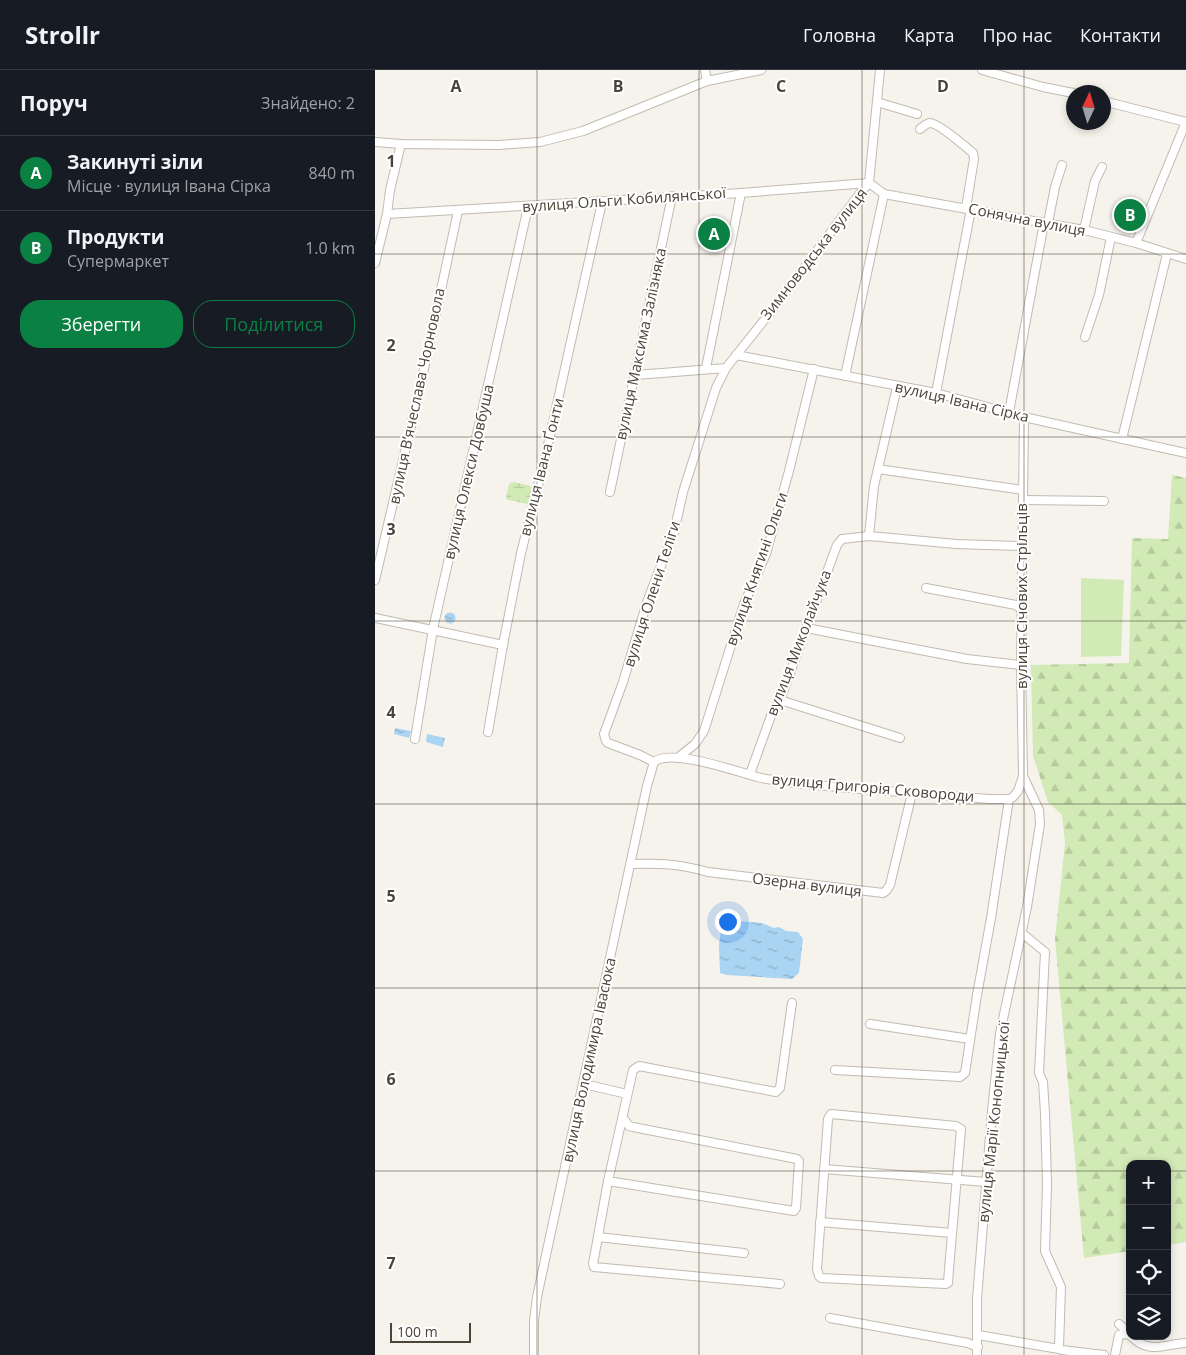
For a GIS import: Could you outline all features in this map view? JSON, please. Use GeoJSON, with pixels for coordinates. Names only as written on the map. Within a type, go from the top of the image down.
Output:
{"type":"FeatureCollection","features":[{"type":"Feature","properties":{"kind":"street"},"geometry":{"type":"LineString","coordinates":[[705,70],[707,81]]}},
{"type":"Feature","properties":{"kind":"street"},"geometry":{"type":"LineString","coordinates":[[375,142],[499,145],[540,142],[583,131],[707,81],[761,70]]}},
{"type":"Feature","properties":{"kind":"street","name":"Зимноводська вулиця"},"geometry":{"type":"LineString","coordinates":[[726,368],[869,183],[881,70]]}},
{"type":"Feature","properties":{"kind":"street"},"geometry":{"type":"LineString","coordinates":[[982,70],[1066,92]]}},
{"type":"Feature","properties":{"kind":"street"},"geometry":{"type":"LineString","coordinates":[[877,102],[917,114]]}},
{"type":"Feature","properties":{"kind":"street"},"geometry":{"type":"LineString","coordinates":[[1111,102],[1186,122],[1136,243]]}},
{"type":"Feature","properties":{"kind":"street"},"geometry":{"type":"LineString","coordinates":[[920,129],[933,124],[957,139],[973,153],[974,159],[969,209],[936,393]]}},
{"type":"Feature","properties":{"kind":"street"},"geometry":{"type":"LineString","coordinates":[[375,263],[387,214],[389,190],[401,144]]}},
{"type":"Feature","properties":{"kind":"street"},"geometry":{"type":"LineString","coordinates":[[1009,412],[1046,223],[1062,165]]}},
{"type":"Feature","properties":{"kind":"street"},"geometry":{"type":"LineString","coordinates":[[1084,230],[1095,181],[1102,167]]}},
{"type":"Feature","properties":{"kind":"street","name":"вулиця Ольги Кобилянської"},"geometry":{"type":"LineString","coordinates":[[387,214],[602,202],[869,183]]}},
{"type":"Feature","properties":{"kind":"street","name":"Сонячна вулиця"},"geometry":{"type":"LineString","coordinates":[[869,183],[884,194],[1084,230],[1136,243],[1186,259]]}},
{"type":"Feature","properties":{"kind":"street"},"geometry":{"type":"LineString","coordinates":[[706,368],[741,193]]}},
{"type":"Feature","properties":{"kind":"street"},"geometry":{"type":"LineString","coordinates":[[845,376],[884,194]]}},
{"type":"Feature","properties":{"kind":"street","name":"вулиця Максима Залізняка"},"geometry":{"type":"LineString","coordinates":[[610,492],[672,196]]}},
{"type":"Feature","properties":{"kind":"street","name":"вулиця Івана Ґонти"},"geometry":{"type":"LineString","coordinates":[[488,732],[521,553],[547,450],[602,202]]}},
{"type":"Feature","properties":{"kind":"street","name":"вулиця Олекси Довбуша"},"geometry":{"type":"LineString","coordinates":[[415,739],[433,629],[528,206]]}},
{"type":"Feature","properties":{"kind":"street","name":"вулиця Вʼячеслава Чорновола"},"geometry":{"type":"LineString","coordinates":[[375,580],[415,410],[458,211]]}},
{"type":"Feature","properties":{"kind":"street"},"geometry":{"type":"LineString","coordinates":[[375,226],[383,229]]}},
{"type":"Feature","properties":{"kind":"street"},"geometry":{"type":"LineString","coordinates":[[1085,337],[1099,295],[1111,236]]}},
{"type":"Feature","properties":{"kind":"street"},"geometry":{"type":"LineString","coordinates":[[1122,439],[1167,254]]}},
{"type":"Feature","properties":{"kind":"street","name":"вулиця Івана Сірка"},"geometry":{"type":"LineString","coordinates":[[736,355],[936,393],[1024,416],[1186,453]]}},
{"type":"Feature","properties":{"kind":"street"},"geometry":{"type":"LineString","coordinates":[[636,375],[706,368],[726,368]]}},
{"type":"Feature","properties":{"kind":"street","name":"вулиця Олени Теліги"},"geometry":{"type":"LineString","coordinates":[[654,764],[649,758],[608,743],[605,741],[605,734],[647,602],[674,532],[681,496],[716,388],[726,368]]}},
{"type":"Feature","properties":{"kind":"street","name":"вулиця Княгині Ольги"},"geometry":{"type":"LineString","coordinates":[[679,757],[695,744],[704,731],[744,604],[766,554],[814,370]]}},
{"type":"Feature","properties":{"kind":"street"},"geometry":{"type":"LineString","coordinates":[[869,536],[874,486],[897,387]]}},
{"type":"Feature","properties":{"kind":"street","name":"вулиця Січових Стрільців"},"geometry":{"type":"LineString","coordinates":[[1023,776],[1021,665],[1024,416]]}},
{"type":"Feature","properties":{"kind":"street"},"geometry":{"type":"LineString","coordinates":[[878,469],[1023,490]]}},
{"type":"Feature","properties":{"kind":"street"},"geometry":{"type":"LineString","coordinates":[[1023,500],[1104,501]]}},
{"type":"Feature","properties":{"kind":"street","name":"вулиця Миколайчука"},"geometry":{"type":"LineString","coordinates":[[750,774],[772,713],[780,700],[837,545],[842,539],[869,536],[956,544],[1022,546]]}},
{"type":"Feature","properties":{"kind":"street"},"geometry":{"type":"LineString","coordinates":[[926,588],[1015,605],[1022,610]]}},
{"type":"Feature","properties":{"kind":"street"},"geometry":{"type":"LineString","coordinates":[[375,618],[503,645]]}},
{"type":"Feature","properties":{"kind":"street"},"geometry":{"type":"LineString","coordinates":[[806,628],[967,659],[1021,665]]}},
{"type":"Feature","properties":{"kind":"street"},"geometry":{"type":"LineString","coordinates":[[780,700],[900,738]]}},
{"type":"Feature","properties":{"kind":"street","name":"вулиця Григорія Сковороди"},"geometry":{"type":"LineString","coordinates":[[654,764],[664,758],[679,757],[789,782],[912,795],[1009,799]]}},
{"type":"Feature","properties":{"kind":"street","name":"вулиця Володимира Івасюка"},"geometry":{"type":"LineString","coordinates":[[535,1355],[534,1321],[537,1298],[654,764]]}},
{"type":"Feature","properties":{"kind":"street"},"geometry":{"type":"LineString","coordinates":[[835,1070],[959,1078],[965,1073],[1009,799],[1018,791],[1023,776]]}},
{"type":"Feature","properties":{"kind":"street","name":"вулиця Марії Конопницької"},"geometry":{"type":"LineString","coordinates":[[977,1351],[977,1299],[986,1182],[1001,1033],[1022,933],[1040,815],[1032,792],[1023,776]]}},
{"type":"Feature","properties":{"kind":"street","name":"Озерна вулиця"},"geometry":{"type":"LineString","coordinates":[[631,864],[661,863],[707,872],[883,893],[890,885],[912,795]]}},
{"type":"Feature","properties":{"kind":"street"},"geometry":{"type":"LineString","coordinates":[[1022,933],[1045,952],[1039,1073],[1043,1082],[1045,1113],[1047,1184],[1045,1251],[1061,1287],[1059,1349]]}},
{"type":"Feature","properties":{"kind":"street"},"geometry":{"type":"LineString","coordinates":[[780,1284],[595,1268],[593,1264],[631,1073],[639,1066],[776,1092],[779,1088],[792,1003]]}},
{"type":"Feature","properties":{"kind":"street"},"geometry":{"type":"LineString","coordinates":[[870,1024],[970,1039]]}},
{"type":"Feature","properties":{"kind":"street"},"geometry":{"type":"LineString","coordinates":[[584,1084],[627,1094]]}},
{"type":"Feature","properties":{"kind":"street"},"geometry":{"type":"LineString","coordinates":[[831,1114],[959,1126],[961,1129],[948,1283],[944,1285],[821,1278],[817,1269],[825,1169],[828,1119],[831,1114]]}},
{"type":"Feature","properties":{"kind":"street"},"geometry":{"type":"LineString","coordinates":[[608,1181],[791,1212],[796,1208],[799,1162],[797,1159],[633,1128],[623,1118]]}},
{"type":"Feature","properties":{"kind":"street"},"geometry":{"type":"LineString","coordinates":[[825,1169],[986,1182]]}},
{"type":"Feature","properties":{"kind":"street"},"geometry":{"type":"LineString","coordinates":[[821,1222],[951,1233]]}},
{"type":"Feature","properties":{"kind":"street"},"geometry":{"type":"LineString","coordinates":[[598,1237],[744,1253]]}},
{"type":"Feature","properties":{"kind":"street"},"geometry":{"type":"LineString","coordinates":[[830,1318],[968,1343],[977,1351]]}},
{"type":"Feature","properties":{"kind":"street"},"geometry":{"type":"LineString","coordinates":[[1119,1324],[1126,1331]]}},
{"type":"Feature","properties":{"kind":"street"},"geometry":{"type":"LineString","coordinates":[[1115,1355],[1119,1335],[1126,1334]]}},
{"type":"Feature","properties":{"kind":"street"},"geometry":{"type":"LineString","coordinates":[[978,1335],[1104,1355]]}},
{"type":"Feature","properties":{"kind":"street"},"geometry":{"type":"LineString","coordinates":[[1135,1340],[1139,1344],[1149,1347],[1166,1347],[1186,1343]]}},
{"type":"Feature","properties":{"kind":"green space"},"geometry":{"type":"Polygon","coordinates":[[[1172,475],[1186,478],[1186,1242],[1171,1244],[1171,1160],[1126,1160],[1126,1252],[1084,1258],[1055,939],[1065,843],[1062,815],[1048,802],[1033,756],[1031,665],[1129,663],[1132,538],[1168,539],[1172,475]]]}},
{"type":"Feature","properties":{"kind":"green space"},"geometry":{"type":"Polygon","coordinates":[[[513,482],[531,486],[530,503],[508,500],[506,498],[509,484],[513,482]]]}},
{"type":"Feature","properties":{"kind":"green space"},"geometry":{"type":"Polygon","coordinates":[[[1081,578],[1124,580],[1121,656],[1081,657],[1081,578]]]}},
{"type":"Feature","properties":{"kind":"water"},"geometry":{"type":"Polygon","coordinates":[[[450,612],[456,618],[450,624],[444,618],[450,612]]]}},
{"type":"Feature","properties":{"kind":"water"},"geometry":{"type":"Polygon","coordinates":[[[395,728],[411,731],[409,738],[394,734],[395,728]]]}},
{"type":"Feature","properties":{"kind":"water"},"geometry":{"type":"Polygon","coordinates":[[[427,734],[445,738],[443,747],[426,742],[427,734]]]}},
{"type":"Feature","properties":{"kind":"water"},"geometry":{"type":"Polygon","coordinates":[[[729,917],[738,921],[762,923],[774,928],[779,927],[786,931],[798,932],[803,939],[799,973],[792,979],[720,973],[719,946],[722,921],[729,917]]]}},
{"type":"Feature","properties":{"kind":"place","name":"Продукти"},"geometry":{"type":"Point","coordinates":[1130,215]}},
{"type":"Feature","properties":{"kind":"place","name":"Закинуті зіли"},"geometry":{"type":"Point","coordinates":[714,234]}}]}
